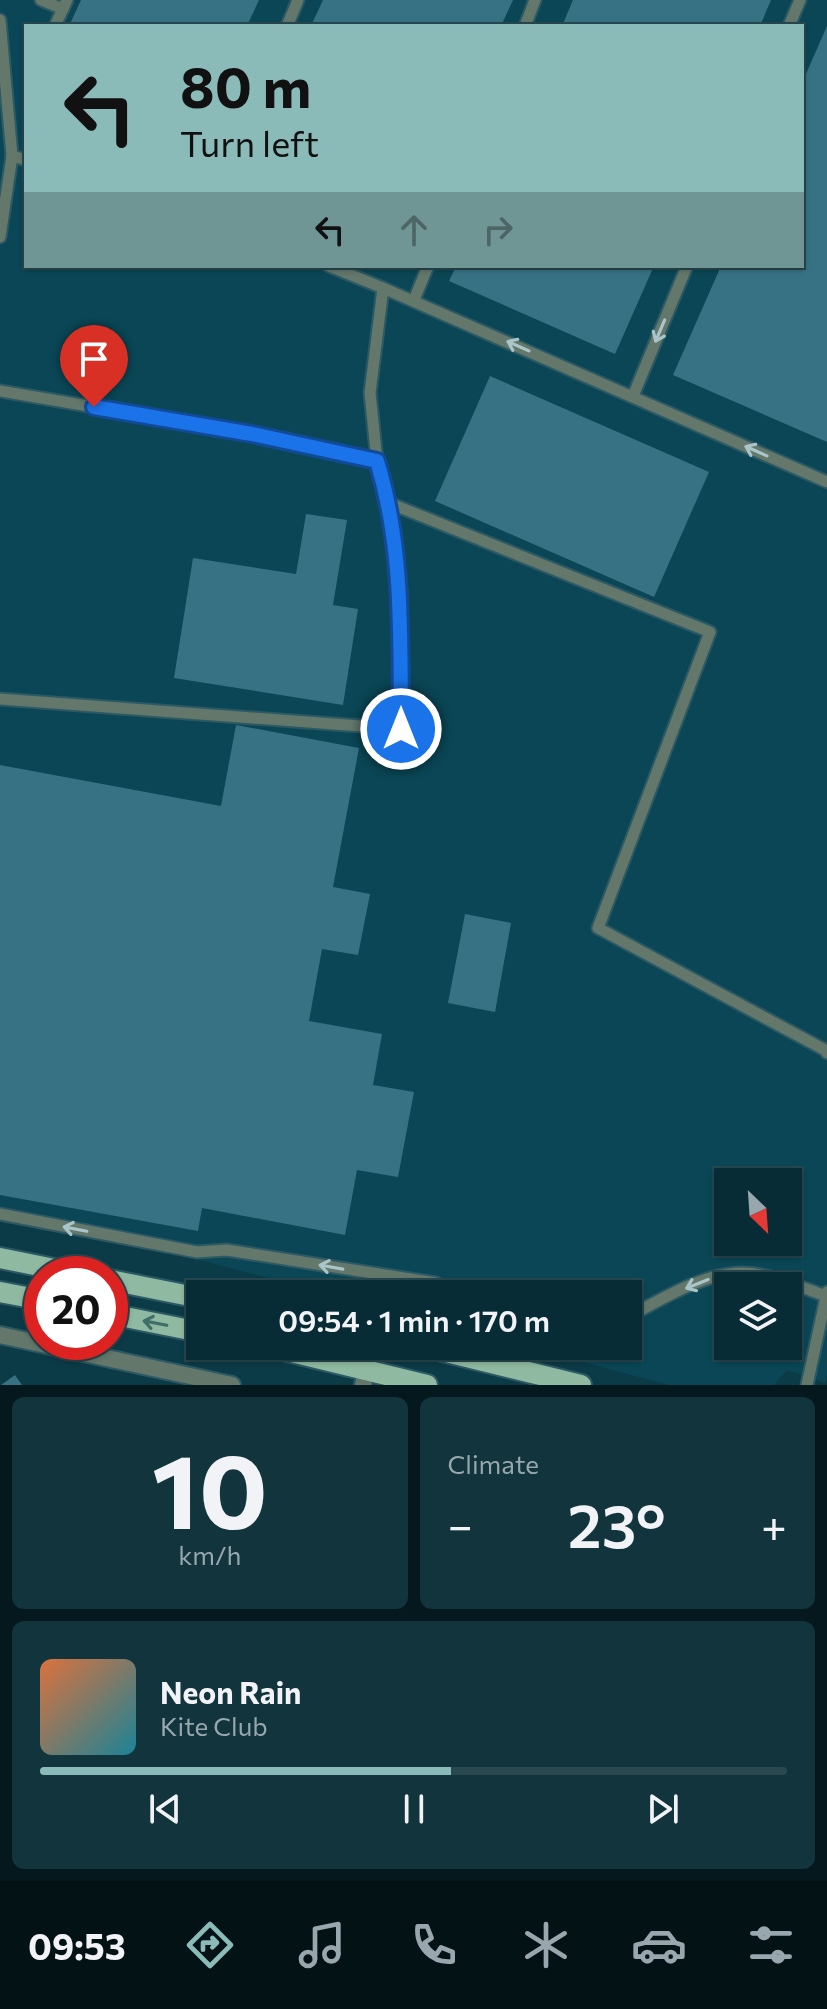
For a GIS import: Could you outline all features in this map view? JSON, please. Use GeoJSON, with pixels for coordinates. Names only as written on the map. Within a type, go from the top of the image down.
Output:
{"type":"FeatureCollection","features":[{"type":"Feature","properties":{"kind":"main road"},"geometry":{"type":"LineString","coordinates":[[0,1258],[24,1263]]}},
{"type":"Feature","properties":{"kind":"main road"},"geometry":{"type":"LineString","coordinates":[[128,1284],[186,1295]]}},
{"type":"Feature","properties":{"kind":"main road"},"geometry":{"type":"LineString","coordinates":[[0,1292],[24,1297]]}},
{"type":"Feature","properties":{"kind":"main road"},"geometry":{"type":"LineString","coordinates":[[128,1318],[186,1329]]}},
{"type":"Feature","properties":{"kind":"main road"},"geometry":{"type":"LineString","coordinates":[[311,1360],[364,1377],[427,1385]]}},
{"type":"Feature","properties":{"kind":"main road"},"geometry":{"type":"LineString","coordinates":[[479,1360],[581,1385]]}},
{"type":"Feature","properties":{"kind":"street"},"geometry":{"type":"LineString","coordinates":[[0,1335],[232,1385]]}},
{"type":"Feature","properties":{"kind":"lane"},"geometry":{"type":"LineString","coordinates":[[41,0],[65,4],[56,24]]}},
{"type":"Feature","properties":{"kind":"lane"},"geometry":{"type":"LineString","coordinates":[[288,24],[298,0]]}},
{"type":"Feature","properties":{"kind":"lane"},"geometry":{"type":"LineString","coordinates":[[526,24],[535,0]]}},
{"type":"Feature","properties":{"kind":"lane"},"geometry":{"type":"LineString","coordinates":[[790,24],[800,0]]}},
{"type":"Feature","properties":{"kind":"lane"},"geometry":{"type":"LineString","coordinates":[[0,20],[12,156],[0,237]]}},
{"type":"Feature","properties":{"kind":"lane"},"geometry":{"type":"LineString","coordinates":[[12,156],[24,159]]}},
{"type":"Feature","properties":{"kind":"lane"},"geometry":{"type":"LineString","coordinates":[[334,268],[414,300],[827,482]]}},
{"type":"Feature","properties":{"kind":"lane"},"geometry":{"type":"LineString","coordinates":[[414,300],[427,268]]}},
{"type":"Feature","properties":{"kind":"lane"},"geometry":{"type":"LineString","coordinates":[[633,396],[686,268]]}},
{"type":"Feature","properties":{"kind":"lane"},"geometry":{"type":"LineString","coordinates":[[0,699],[401,729],[401,589],[389,503],[377,461],[370,393],[383,288]]}},
{"type":"Feature","properties":{"kind":"lane"},"geometry":{"type":"LineString","coordinates":[[0,391],[252,434],[377,461]]}},
{"type":"Feature","properties":{"kind":"lane"},"geometry":{"type":"LineString","coordinates":[[389,503],[710,632],[598,928],[827,1053]]}},
{"type":"Feature","properties":{"kind":"lane"},"geometry":{"type":"LineString","coordinates":[[0,1214],[197,1252],[227,1250],[417,1280]]}},
{"type":"Feature","properties":{"kind":"lane"},"geometry":{"type":"LineString","coordinates":[[642,1310],[700,1282],[744,1273],[826,1293],[807,1385]]}},
{"type":"Feature","properties":{"kind":"shaded area"},"geometry":{"type":"Polygon","coordinates":[[[0,0],[827,0],[827,1376],[825,1383],[787,1370],[774,1385],[669,1385],[575,1360],[642,1360],[642,1280],[275,1280],[0,1207],[0,0]]]}},
{"type":"Feature","properties":{"kind":"building"},"geometry":{"type":"Polygon","coordinates":[[[81,0],[259,0],[248,24],[70,24],[81,0]]]}},
{"type":"Feature","properties":{"kind":"building"},"geometry":{"type":"Polygon","coordinates":[[[323,0],[513,0],[502,24],[312,24],[323,0]]]}},
{"type":"Feature","properties":{"kind":"building"},"geometry":{"type":"Polygon","coordinates":[[[573,0],[771,0],[761,24],[563,24],[573,0]]]}},
{"type":"Feature","properties":{"kind":"building"},"geometry":{"type":"Polygon","coordinates":[[[827,26],[827,442],[673,375],[720,268],[804,268],[804,78],[827,26]]]}},
{"type":"Feature","properties":{"kind":"building"},"geometry":{"type":"Polygon","coordinates":[[[455,268],[653,268],[615,354],[449,281],[455,268]]]}},
{"type":"Feature","properties":{"kind":"building"},"geometry":{"type":"Polygon","coordinates":[[[490,376],[709,472],[654,597],[435,501],[490,376]]]}},
{"type":"Feature","properties":{"kind":"building"},"geometry":{"type":"Polygon","coordinates":[[[306,514],[347,520],[333,605],[358,609],[343,705],[174,678],[193,558],[296,574],[306,514]]]}},
{"type":"Feature","properties":{"kind":"building"},"geometry":{"type":"Polygon","coordinates":[[[236,725],[359,748],[333,887],[370,894],[358,955],[322,949],[309,1021],[382,1034],[373,1085],[414,1092],[398,1177],[357,1170],[345,1235],[202,1208],[198,1231],[0,1195],[0,765],[221,806],[236,725]]]}},
{"type":"Feature","properties":{"kind":"building"},"geometry":{"type":"Polygon","coordinates":[[[465,914],[511,923],[495,1012],[448,1003],[465,914]]]}},
{"type":"Feature","properties":{"kind":"building"},"geometry":{"type":"Polygon","coordinates":[[[15,1375],[22,1385],[1,1385],[15,1375]]]}},
{"type":"Feature","properties":{"kind":"route"},"geometry":{"type":"LineString","coordinates":[[94,407],[252,434],[377,461],[389,503],[401,589],[401,729]]}}]}
